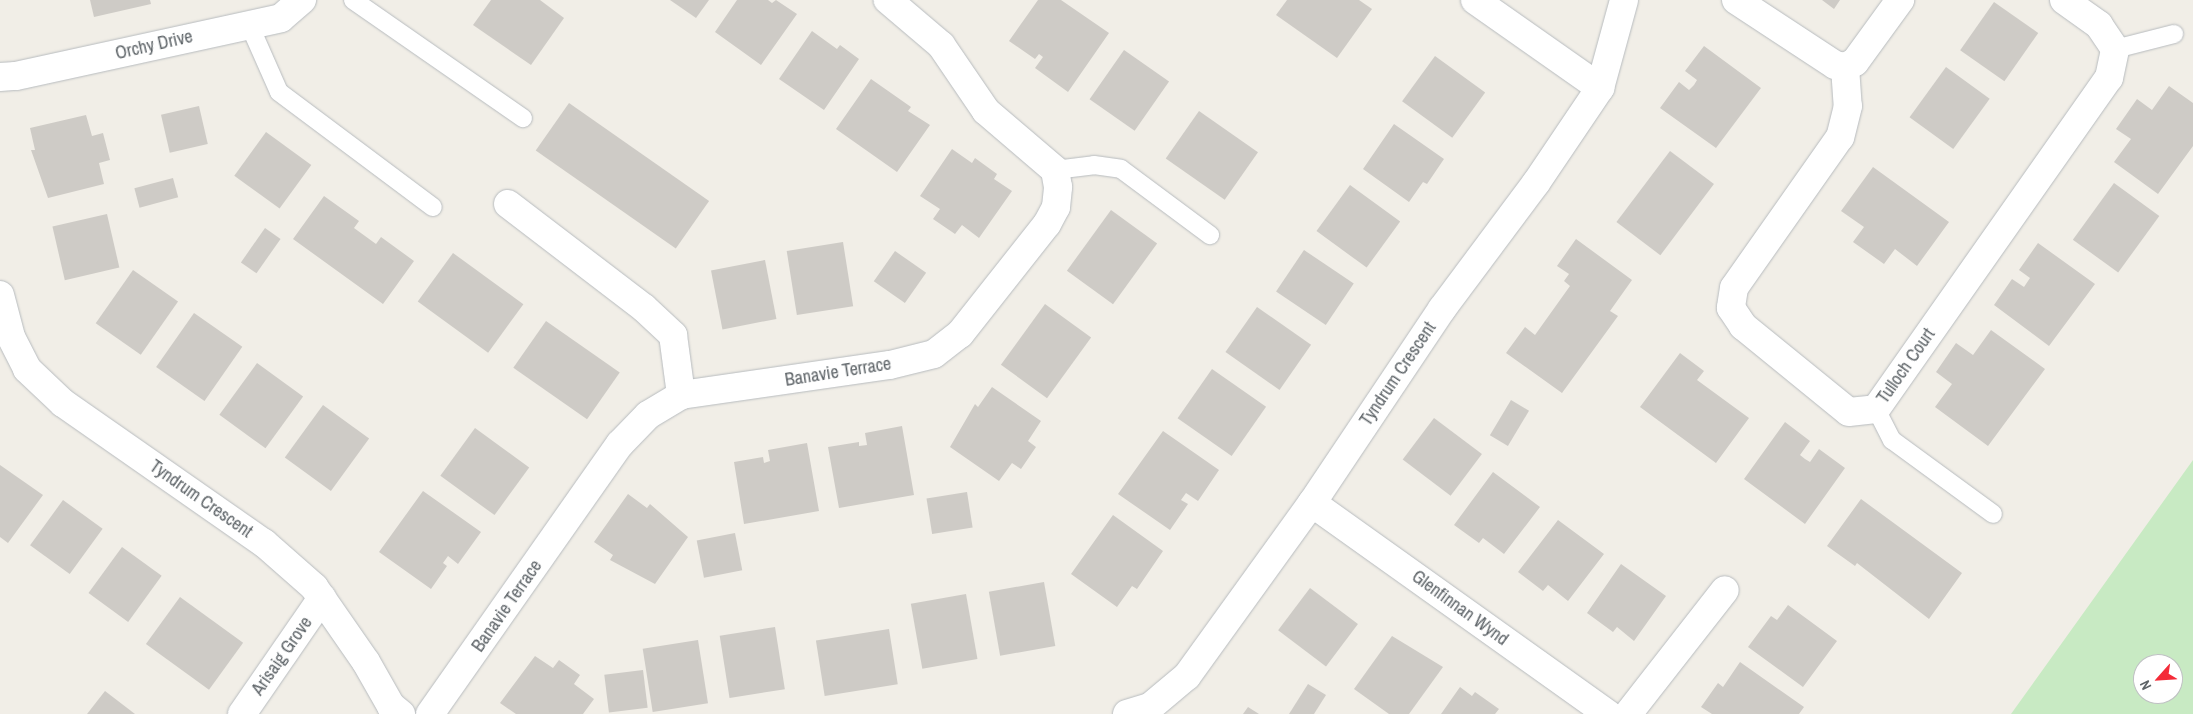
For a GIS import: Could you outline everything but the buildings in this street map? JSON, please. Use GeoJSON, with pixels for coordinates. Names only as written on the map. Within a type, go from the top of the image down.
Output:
{"type":"FeatureCollection","features":[{"type":"Feature","properties":{"kind":"street","name":"Orchy Drive"},"geometry":{"type":"LineString","coordinates":[[0,77],[16,76],[281,18],[302,0]]}},
{"type":"Feature","properties":{"kind":"street"},"geometry":{"type":"LineString","coordinates":[[888,0],[941,45],[986,111],[1054,170]]}},
{"type":"Feature","properties":{"kind":"street"},"geometry":{"type":"LineString","coordinates":[[1475,0],[1600,88]]}},
{"type":"Feature","properties":{"kind":"street","name":"Tyndrum Crescent"},"geometry":{"type":"LineString","coordinates":[[1127,714],[1150,707],[1187,676],[1312,503],[1442,309],[1536,184],[1600,88],[1624,0]]}},
{"type":"Feature","properties":{"kind":"street"},"geometry":{"type":"LineString","coordinates":[[1736,0],[1835,65],[1845,67],[1855,62],[1900,0]]}},
{"type":"Feature","properties":{"kind":"street"},"geometry":{"type":"LineString","coordinates":[[2064,0],[2099,25],[2115,49]]}},
{"type":"Feature","properties":{"kind":"street","name":"Tulloch Court"},"geometry":{"type":"LineString","coordinates":[[1845,67],[1848,106],[1840,137],[1734,288],[1731,308],[1743,326],[1849,412],[1876,409],[2109,78],[2115,49]]}},
{"type":"Feature","properties":{"kind":"street","name":"Banavie Terrace"},"geometry":{"type":"LineString","coordinates":[[430,714],[620,444],[648,415],[681,395],[890,365],[934,354],[960,334],[1047,224],[1057,197],[1054,170]]}},
{"type":"Feature","properties":{"kind":"street"},"geometry":{"type":"LineString","coordinates":[[508,204],[644,308],[673,336],[681,395]]}},
{"type":"Feature","properties":{"kind":"street","name":"Tyndrum Crescent"},"geometry":{"type":"LineString","coordinates":[[0,295],[11,337],[26,369],[63,403],[264,543],[314,587],[366,662],[392,706],[401,714]]}},
{"type":"Feature","properties":{"kind":"street","name":"Glenfinnan Wynd"},"geometry":{"type":"LineString","coordinates":[[1312,503],[1608,714]]}},
{"type":"Feature","properties":{"kind":"street"},"geometry":{"type":"LineString","coordinates":[[1628,714],[1725,590]]}},
{"type":"Feature","properties":{"kind":"street","name":"Arisaig Grove"},"geometry":{"type":"LineString","coordinates":[[242,714],[322,598]]}},
{"type":"Feature","properties":{"kind":"lane"},"geometry":{"type":"LineString","coordinates":[[353,0],[523,118]]}},
{"type":"Feature","properties":{"kind":"lane"},"geometry":{"type":"LineString","coordinates":[[249,24],[279,92],[434,207]]}},
{"type":"Feature","properties":{"kind":"lane"},"geometry":{"type":"LineString","coordinates":[[2115,49],[2174,34]]}},
{"type":"Feature","properties":{"kind":"lane"},"geometry":{"type":"LineString","coordinates":[[1054,170],[1094,165],[1121,169],[1210,235]]}},
{"type":"Feature","properties":{"kind":"lane"},"geometry":{"type":"LineString","coordinates":[[1876,409],[1892,440],[1993,514]]}},
{"type":"Feature","properties":{"kind":"green space"},"geometry":{"type":"Polygon","coordinates":[[[2193,460],[2193,714],[2011,714],[2193,460]]]}}]}
